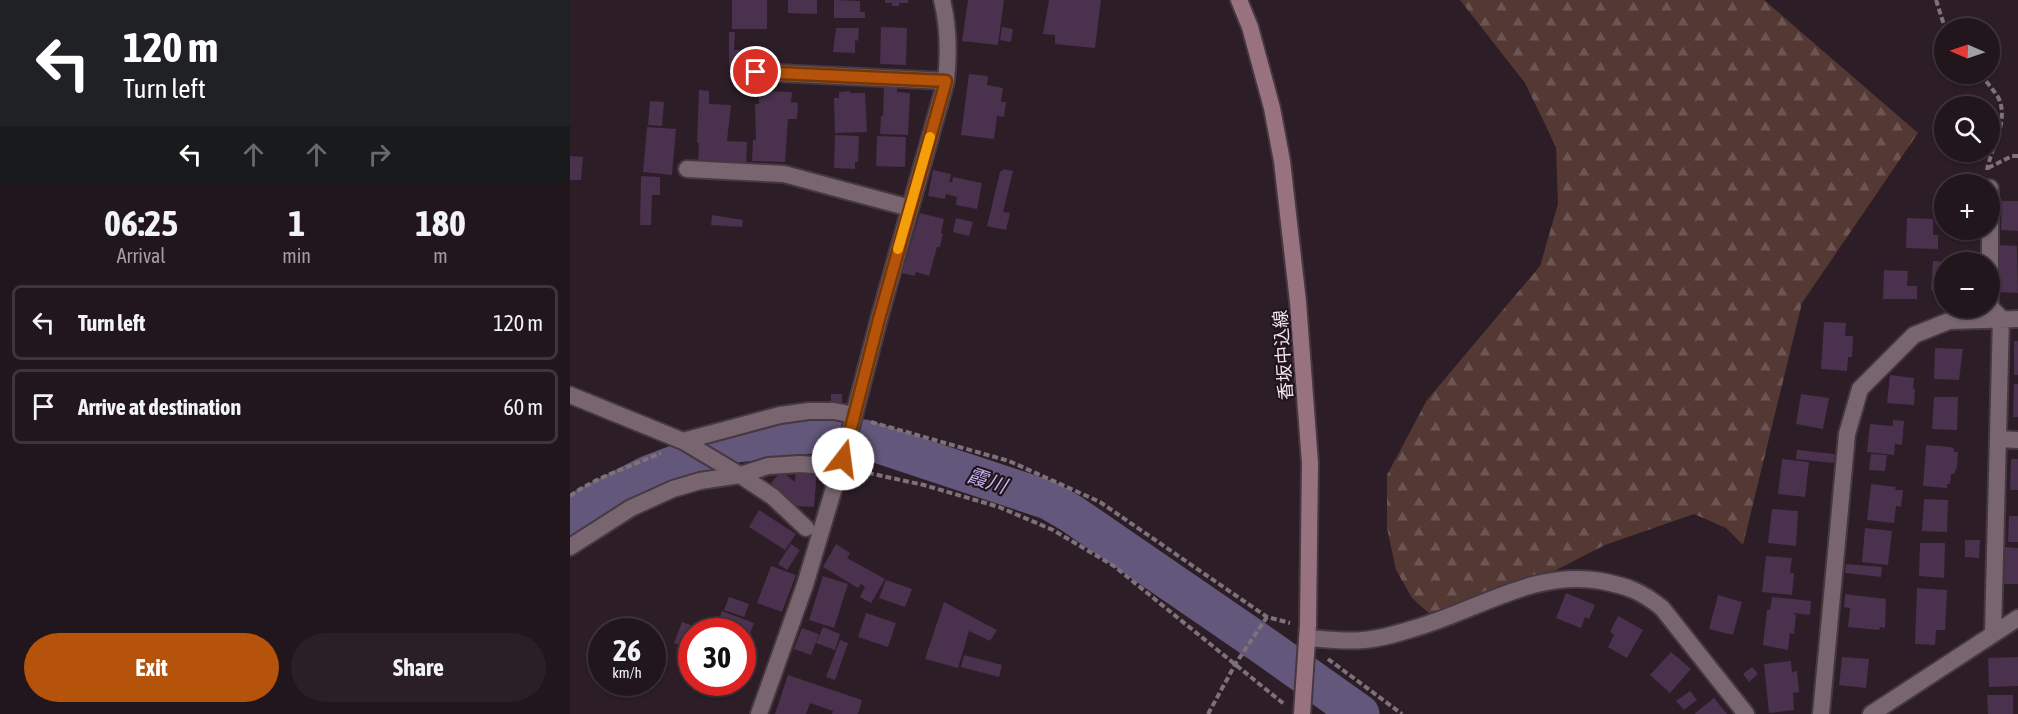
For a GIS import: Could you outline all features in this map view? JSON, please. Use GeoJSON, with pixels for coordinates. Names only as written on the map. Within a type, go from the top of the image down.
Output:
{"type":"FeatureCollection","features":[{"type":"Feature","properties":{"kind":"main road","name":"香坂中込線"},"geometry":{"type":"LineString","coordinates":[[1239,0],[1250,27],[1274,118],[1282,161],[1298,302],[1310,464],[1308,640],[1298,709]]}},
{"type":"Feature","properties":{"kind":"street"},"geometry":{"type":"LineString","coordinates":[[759,714],[805,585],[946,81],[949,34],[942,0]]}},
{"type":"Feature","properties":{"kind":"street"},"geometry":{"type":"LineString","coordinates":[[756,72],[946,81]]}},
{"type":"Feature","properties":{"kind":"street"},"geometry":{"type":"LineString","coordinates":[[687,169],[784,174],[910,208]]}},
{"type":"Feature","properties":{"kind":"street"},"geometry":{"type":"LineString","coordinates":[[1990,240],[1989,307],[2001,318],[1993,633]]}},
{"type":"Feature","properties":{"kind":"street"},"geometry":{"type":"LineString","coordinates":[[1821,714],[1847,434],[1860,389],[1914,335],[1949,321],[2018,319]]}},
{"type":"Feature","properties":{"kind":"street"},"geometry":{"type":"LineString","coordinates":[[570,395],[688,443],[773,497],[806,528]]}},
{"type":"Feature","properties":{"kind":"street"},"geometry":{"type":"LineString","coordinates":[[688,443],[780,415],[809,411],[834,411],[853,419]]}},
{"type":"Feature","properties":{"kind":"street"},"geometry":{"type":"LineString","coordinates":[[1998,439],[2018,440]]}},
{"type":"Feature","properties":{"kind":"street"},"geometry":{"type":"LineString","coordinates":[[570,547],[631,508],[673,489],[768,466],[841,463]]}},
{"type":"Feature","properties":{"kind":"street"},"geometry":{"type":"LineString","coordinates":[[1308,640],[1363,640],[1389,635],[1416,628],[1537,584],[1582,578],[1626,586],[1645,594],[1662,608],[1746,714]]}},
{"type":"Feature","properties":{"kind":"street"},"geometry":{"type":"LineString","coordinates":[[1871,714],[2018,618]]}},
{"type":"Feature","properties":{"kind":"path"},"geometry":{"type":"LineString","coordinates":[[1936,0],[1942,18]]}},
{"type":"Feature","properties":{"kind":"path"},"geometry":{"type":"LineString","coordinates":[[1988,84],[1998,98],[2001,114],[1998,137],[1987,168],[1988,174]]}},
{"type":"Feature","properties":{"kind":"path"},"geometry":{"type":"LineString","coordinates":[[1987,168],[2012,156],[2018,156]]}},
{"type":"Feature","properties":{"kind":"path"},"geometry":{"type":"LineString","coordinates":[[853,419],[1009,461],[1101,502],[1267,617],[1283,623],[1308,640],[1402,714]]}},
{"type":"Feature","properties":{"kind":"path"},"geometry":{"type":"LineString","coordinates":[[570,496],[584,486],[609,474],[688,443]]}},
{"type":"Feature","properties":{"kind":"path"},"geometry":{"type":"LineString","coordinates":[[841,463],[999,507],[1053,530],[1114,566],[1298,709]]}},
{"type":"Feature","properties":{"kind":"path"},"geometry":{"type":"LineString","coordinates":[[1208,714],[1236,663],[1267,617]]}},
{"type":"Feature","properties":{"kind":"green space"},"geometry":{"type":"Polygon","coordinates":[[[1460,0],[1764,0],[1918,133],[1802,303],[1743,545],[1726,528],[1694,514],[1605,545],[1484,607],[1433,617],[1412,598],[1396,570],[1387,528],[1387,475],[1427,400],[1540,266],[1558,204],[1556,147],[1525,83],[1460,0]]]}},
{"type":"Feature","properties":{"kind":"building"},"geometry":{"type":"Polygon","coordinates":[[[732,0],[767,0],[767,29],[732,29],[732,0]]]}},
{"type":"Feature","properties":{"kind":"building"},"geometry":{"type":"Polygon","coordinates":[[[788,0],[817,0],[817,14],[788,13],[788,0]]]}},
{"type":"Feature","properties":{"kind":"building"},"geometry":{"type":"Polygon","coordinates":[[[834,0],[860,1],[860,12],[865,12],[865,18],[834,18],[834,0]]]}},
{"type":"Feature","properties":{"kind":"building"},"geometry":{"type":"Polygon","coordinates":[[[885,0],[908,0],[908,3],[892,6],[892,3],[885,3],[885,0]]]}},
{"type":"Feature","properties":{"kind":"building"},"geometry":{"type":"Polygon","coordinates":[[[968,0],[1004,0],[998,45],[962,41],[968,0]]]}},
{"type":"Feature","properties":{"kind":"building"},"geometry":{"type":"Polygon","coordinates":[[[1049,0],[1101,0],[1095,48],[1055,44],[1055,35],[1043,34],[1049,0]]]}},
{"type":"Feature","properties":{"kind":"building"},"geometry":{"type":"Polygon","coordinates":[[[881,27],[907,28],[906,65],[880,64],[881,27]]]}},
{"type":"Feature","properties":{"kind":"building"},"geometry":{"type":"Polygon","coordinates":[[[1002,27],[1013,29],[1011,42],[1000,40],[1002,27]]]}},
{"type":"Feature","properties":{"kind":"building"},"geometry":{"type":"Polygon","coordinates":[[[836,28],[859,28],[858,41],[855,40],[855,53],[833,52],[836,28]]]}},
{"type":"Feature","properties":{"kind":"building"},"geometry":{"type":"Polygon","coordinates":[[[729,32],[735,32],[734,50],[748,50],[747,65],[729,65],[729,32]]]}},
{"type":"Feature","properties":{"kind":"building"},"geometry":{"type":"Polygon","coordinates":[[[969,74],[988,76],[987,85],[1003,88],[1001,102],[1006,102],[1004,117],[997,116],[994,139],[961,135],[969,74]]]}},
{"type":"Feature","properties":{"kind":"building"},"geometry":{"type":"Polygon","coordinates":[[[884,87],[897,87],[897,92],[910,93],[908,135],[880,134],[884,87]]]}},
{"type":"Feature","properties":{"kind":"building"},"geometry":{"type":"Polygon","coordinates":[[[699,90],[709,91],[709,104],[731,105],[727,141],[747,142],[746,167],[698,165],[699,90]]]}},
{"type":"Feature","properties":{"kind":"building"},"geometry":{"type":"Polygon","coordinates":[[[759,91],[792,92],[791,102],[798,103],[797,119],[788,119],[785,162],[752,161],[753,140],[756,140],[755,104],[759,104],[759,91]]]}},
{"type":"Feature","properties":{"kind":"building"},"geometry":{"type":"Polygon","coordinates":[[[850,91],[850,93],[865,93],[867,132],[835,133],[834,98],[839,98],[839,92],[850,91]]]}},
{"type":"Feature","properties":{"kind":"building"},"geometry":{"type":"Polygon","coordinates":[[[650,101],[664,102],[662,126],[648,125],[650,101]]]}},
{"type":"Feature","properties":{"kind":"building"},"geometry":{"type":"Polygon","coordinates":[[[647,127],[676,129],[672,175],[643,172],[647,127]]]}},
{"type":"Feature","properties":{"kind":"building"},"geometry":{"type":"Polygon","coordinates":[[[835,135],[859,136],[858,162],[855,162],[855,169],[834,168],[835,135]]]}},
{"type":"Feature","properties":{"kind":"building"},"geometry":{"type":"Polygon","coordinates":[[[877,136],[906,137],[905,167],[876,166],[877,136]]]}},
{"type":"Feature","properties":{"kind":"building"},"geometry":{"type":"Polygon","coordinates":[[[570,156],[583,157],[581,180],[570,180],[570,156]]]}},
{"type":"Feature","properties":{"kind":"building"},"geometry":{"type":"Polygon","coordinates":[[[1004,169],[1013,171],[1003,212],[1010,213],[1006,230],[987,226],[1000,172],[1004,169]]]}},
{"type":"Feature","properties":{"kind":"building"},"geometry":{"type":"Polygon","coordinates":[[[933,170],[951,174],[949,182],[952,182],[953,177],[982,183],[977,209],[956,205],[957,197],[946,194],[945,199],[928,196],[933,170]]]}},
{"type":"Feature","properties":{"kind":"building"},"geometry":{"type":"Polygon","coordinates":[[[641,176],[660,177],[660,195],[652,195],[651,225],[640,225],[641,176]]]}},
{"type":"Feature","properties":{"kind":"building"},"geometry":{"type":"Polygon","coordinates":[[[2002,201],[2018,201],[2018,231],[2001,230],[2002,201]]]}},
{"type":"Feature","properties":{"kind":"building"},"geometry":{"type":"Polygon","coordinates":[[[920,213],[944,219],[940,247],[937,247],[929,276],[916,272],[914,276],[902,273],[920,213]]]}},
{"type":"Feature","properties":{"kind":"building"},"geometry":{"type":"Polygon","coordinates":[[[712,215],[743,220],[742,227],[711,225],[712,215]]]}},
{"type":"Feature","properties":{"kind":"building"},"geometry":{"type":"Polygon","coordinates":[[[956,218],[973,222],[969,236],[953,232],[956,218]]]}},
{"type":"Feature","properties":{"kind":"building"},"geometry":{"type":"Polygon","coordinates":[[[1907,218],[1933,219],[1933,235],[1934,240],[1938,240],[1938,249],[1906,248],[1907,218]]]}},
{"type":"Feature","properties":{"kind":"building"},"geometry":{"type":"Polygon","coordinates":[[[1998,245],[2017,246],[2018,293],[2000,292],[2000,252],[1998,252],[1998,245]]]}},
{"type":"Feature","properties":{"kind":"building"},"geometry":{"type":"Polygon","coordinates":[[[1933,261],[1934,290],[1931,290],[1933,261]]]}},
{"type":"Feature","properties":{"kind":"building"},"geometry":{"type":"Polygon","coordinates":[[[1884,270],[1908,271],[1907,286],[1917,286],[1917,299],[1883,299],[1884,270]]]}},
{"type":"Feature","properties":{"kind":"building"},"geometry":{"type":"Polygon","coordinates":[[[1824,322],[1846,323],[1845,336],[1853,336],[1852,357],[1848,357],[1847,371],[1821,369],[1824,322]]]}},
{"type":"Feature","properties":{"kind":"building"},"geometry":{"type":"Polygon","coordinates":[[[2014,341],[2018,341],[2018,375],[2014,375],[2014,341]]]}},
{"type":"Feature","properties":{"kind":"building"},"geometry":{"type":"Polygon","coordinates":[[[1935,348],[1963,349],[1959,380],[1934,379],[1935,348]]]}},
{"type":"Feature","properties":{"kind":"building"},"geometry":{"type":"Polygon","coordinates":[[[1890,375],[1914,378],[1914,405],[1887,403],[1890,375]]]}},
{"type":"Feature","properties":{"kind":"building"},"geometry":{"type":"Polygon","coordinates":[[[2014,384],[2018,384],[2018,417],[2013,417],[2014,384]]]}},
{"type":"Feature","properties":{"kind":"building"},"geometry":{"type":"Polygon","coordinates":[[[831,394],[842,394],[842,403],[831,402],[831,394]]]}},
{"type":"Feature","properties":{"kind":"building"},"geometry":{"type":"Polygon","coordinates":[[[1801,394],[1829,398],[1823,429],[1796,424],[1801,394]]]}},
{"type":"Feature","properties":{"kind":"building"},"geometry":{"type":"Polygon","coordinates":[[[1934,397],[1958,397],[1957,430],[1932,429],[1934,397]]]}},
{"type":"Feature","properties":{"kind":"building"},"geometry":{"type":"Polygon","coordinates":[[[1893,420],[1904,421],[1902,445],[1895,444],[1894,455],[1867,452],[1870,424],[1893,426],[1893,420]]]}},
{"type":"Feature","properties":{"kind":"building"},"geometry":{"type":"Polygon","coordinates":[[[1926,445],[1951,447],[1954,452],[1958,452],[1957,467],[1954,474],[1951,474],[1947,488],[1923,486],[1926,445]]]}},
{"type":"Feature","properties":{"kind":"building"},"geometry":{"type":"Polygon","coordinates":[[[1797,450],[1835,454],[1834,463],[1796,459],[1797,450]]]}},
{"type":"Feature","properties":{"kind":"building"},"geometry":{"type":"Polygon","coordinates":[[[1871,454],[1887,455],[1885,471],[1869,470],[1871,454]]]}},
{"type":"Feature","properties":{"kind":"building"},"geometry":{"type":"Polygon","coordinates":[[[1782,459],[1809,462],[1805,497],[1778,494],[1782,459]]]}},
{"type":"Feature","properties":{"kind":"building"},"geometry":{"type":"Polygon","coordinates":[[[2011,459],[2018,459],[2018,490],[2010,490],[2011,459]]]}},
{"type":"Feature","properties":{"kind":"building"},"geometry":{"type":"Polygon","coordinates":[[[796,469],[817,470],[814,507],[794,506],[769,486],[781,471],[795,482],[796,469]]]}},
{"type":"Feature","properties":{"kind":"building"},"geometry":{"type":"Polygon","coordinates":[[[1871,484],[1903,490],[1901,507],[1896,506],[1894,523],[1867,520],[1871,484]]]}},
{"type":"Feature","properties":{"kind":"building"},"geometry":{"type":"Polygon","coordinates":[[[1924,499],[1948,500],[1947,532],[1922,531],[1924,499]]]}},
{"type":"Feature","properties":{"kind":"building"},"geometry":{"type":"Polygon","coordinates":[[[1772,509],[1798,511],[1796,546],[1768,543],[1772,509]]]}},
{"type":"Feature","properties":{"kind":"building"},"geometry":{"type":"Polygon","coordinates":[[[759,510],[796,534],[785,550],[749,527],[759,510]]]}},
{"type":"Feature","properties":{"kind":"building"},"geometry":{"type":"Polygon","coordinates":[[[2009,516],[2018,516],[2018,542],[2008,542],[2009,516]]]}},
{"type":"Feature","properties":{"kind":"building"},"geometry":{"type":"Polygon","coordinates":[[[1865,528],[1892,531],[1888,565],[1862,562],[1865,528]]]}},
{"type":"Feature","properties":{"kind":"building"},"geometry":{"type":"Polygon","coordinates":[[[1965,540],[1980,540],[1979,558],[1965,557],[1965,540]]]}},
{"type":"Feature","properties":{"kind":"building"},"geometry":{"type":"Polygon","coordinates":[[[1920,543],[1945,543],[1944,578],[1919,576],[1920,543]]]}},
{"type":"Feature","properties":{"kind":"building"},"geometry":{"type":"Polygon","coordinates":[[[791,544],[800,550],[787,570],[778,564],[791,544]]]}},
{"type":"Feature","properties":{"kind":"building"},"geometry":{"type":"Polygon","coordinates":[[[836,544],[850,553],[847,558],[885,579],[871,603],[860,597],[865,587],[861,584],[858,588],[823,567],[836,544]]]}},
{"type":"Feature","properties":{"kind":"building"},"geometry":{"type":"Polygon","coordinates":[[[2005,547],[2018,548],[2018,584],[2004,584],[2005,547]]]}},
{"type":"Feature","properties":{"kind":"building"},"geometry":{"type":"Polygon","coordinates":[[[1766,556],[1792,558],[1790,573],[1794,573],[1792,595],[1762,592],[1766,556]]]}},
{"type":"Feature","properties":{"kind":"building"},"geometry":{"type":"Polygon","coordinates":[[[1846,564],[1882,567],[1881,577],[1845,573],[1846,564]]]}},
{"type":"Feature","properties":{"kind":"building"},"geometry":{"type":"Polygon","coordinates":[[[771,566],[796,575],[782,612],[757,603],[771,566]]]}},
{"type":"Feature","properties":{"kind":"building"},"geometry":{"type":"Polygon","coordinates":[[[823,576],[848,584],[834,628],[809,620],[823,576]]]}},
{"type":"Feature","properties":{"kind":"building"},"geometry":{"type":"Polygon","coordinates":[[[886,580],[912,589],[905,607],[879,598],[886,580]]]}},
{"type":"Feature","properties":{"kind":"building"},"geometry":{"type":"Polygon","coordinates":[[[1917,588],[1947,590],[1945,630],[1936,630],[1935,645],[1915,644],[1917,588]]]}},
{"type":"Feature","properties":{"kind":"building"},"geometry":{"type":"Polygon","coordinates":[[[1566,593],[1595,605],[1589,619],[1585,617],[1581,628],[1556,618],[1566,593]]]}},
{"type":"Feature","properties":{"kind":"building"},"geometry":{"type":"Polygon","coordinates":[[[1845,594],[1886,599],[1885,628],[1880,627],[1879,630],[1848,627],[1850,608],[1844,607],[1845,594]]]}},
{"type":"Feature","properties":{"kind":"building"},"geometry":{"type":"Polygon","coordinates":[[[1718,595],[1742,602],[1733,635],[1709,629],[1718,595]]]}},
{"type":"Feature","properties":{"kind":"building"},"geometry":{"type":"Polygon","coordinates":[[[729,597],[749,604],[744,617],[724,610],[729,597]]]}},
{"type":"Feature","properties":{"kind":"building"},"geometry":{"type":"Polygon","coordinates":[[[1772,597],[1811,601],[1810,615],[1793,613],[1796,615],[1794,634],[1790,633],[1788,650],[1763,645],[1767,610],[1770,610],[1772,597]]]}},
{"type":"Feature","properties":{"kind":"building"},"geometry":{"type":"Polygon","coordinates":[[[944,602],[997,630],[990,641],[969,631],[958,668],[925,659],[944,602]]]}},
{"type":"Feature","properties":{"kind":"building"},"geometry":{"type":"Polygon","coordinates":[[[722,611],[741,618],[720,618],[722,611]]]}},
{"type":"Feature","properties":{"kind":"building"},"geometry":{"type":"Polygon","coordinates":[[[866,613],[896,623],[888,647],[858,637],[866,613]]]}},
{"type":"Feature","properties":{"kind":"building"},"geometry":{"type":"Polygon","coordinates":[[[1618,616],[1643,630],[1627,658],[1608,647],[1614,635],[1610,632],[1618,616]]]}},
{"type":"Feature","properties":{"kind":"building"},"geometry":{"type":"Polygon","coordinates":[[[823,627],[840,634],[835,650],[816,643],[823,627]]]}},
{"type":"Feature","properties":{"kind":"building"},"geometry":{"type":"Polygon","coordinates":[[[802,628],[819,634],[811,655],[794,649],[802,628]]]}},
{"type":"Feature","properties":{"kind":"building"},"geometry":{"type":"Polygon","coordinates":[[[678,632],[678,645],[674,643],[678,632]]]}},
{"type":"Feature","properties":{"kind":"building"},"geometry":{"type":"Polygon","coordinates":[[[840,640],[848,643],[835,680],[826,677],[840,640]]]}},
{"type":"Feature","properties":{"kind":"building"},"geometry":{"type":"Polygon","coordinates":[[[1671,652],[1691,669],[1670,693],[1650,675],[1671,652]]]}},
{"type":"Feature","properties":{"kind":"building"},"geometry":{"type":"Polygon","coordinates":[[[964,655],[1002,665],[999,677],[961,667],[964,655]]]}},
{"type":"Feature","properties":{"kind":"building"},"geometry":{"type":"Polygon","coordinates":[[[1842,657],[1869,659],[1866,688],[1839,685],[1842,657]]]}},
{"type":"Feature","properties":{"kind":"building"},"geometry":{"type":"Polygon","coordinates":[[[2018,657],[2018,686],[1989,687],[1988,658],[2018,657]]]}},
{"type":"Feature","properties":{"kind":"building"},"geometry":{"type":"Polygon","coordinates":[[[1791,661],[1792,672],[1797,671],[1799,692],[1793,693],[1794,710],[1769,713],[1764,664],[1791,661]]]}},
{"type":"Feature","properties":{"kind":"building"},"geometry":{"type":"Polygon","coordinates":[[[1752,667],[1758,674],[1749,682],[1743,674],[1752,667]]]}},
{"type":"Feature","properties":{"kind":"building"},"geometry":{"type":"Polygon","coordinates":[[[788,675],[862,700],[858,714],[832,714],[833,711],[810,703],[806,714],[775,714],[788,675]]]}},
{"type":"Feature","properties":{"kind":"building"},"geometry":{"type":"Polygon","coordinates":[[[1690,691],[1697,700],[1684,710],[1676,701],[1690,691]]]}},
{"type":"Feature","properties":{"kind":"building"},"geometry":{"type":"Polygon","coordinates":[[[1987,695],[2013,695],[2013,714],[1988,714],[1987,695]]]}},
{"type":"Feature","properties":{"kind":"building"},"geometry":{"type":"Polygon","coordinates":[[[1714,698],[1727,714],[1694,714],[1714,698]]]}},
{"type":"Feature","properties":{"kind":"waterway","name":"霞川"},"geometry":{"type":"LineString","coordinates":[[570,518],[575,513],[648,475],[730,444],[813,434],[864,439],[1048,500],[1072,514],[1360,714]]}},
{"type":"Feature","properties":{"kind":"slow traffic"},"geometry":{"type":"LineString","coordinates":[[898,249],[930,137]]}},
{"type":"Feature","properties":{"kind":"route"},"geometry":{"type":"LineString","coordinates":[[756,72],[946,81],[879,319],[843,459]]}}]}
